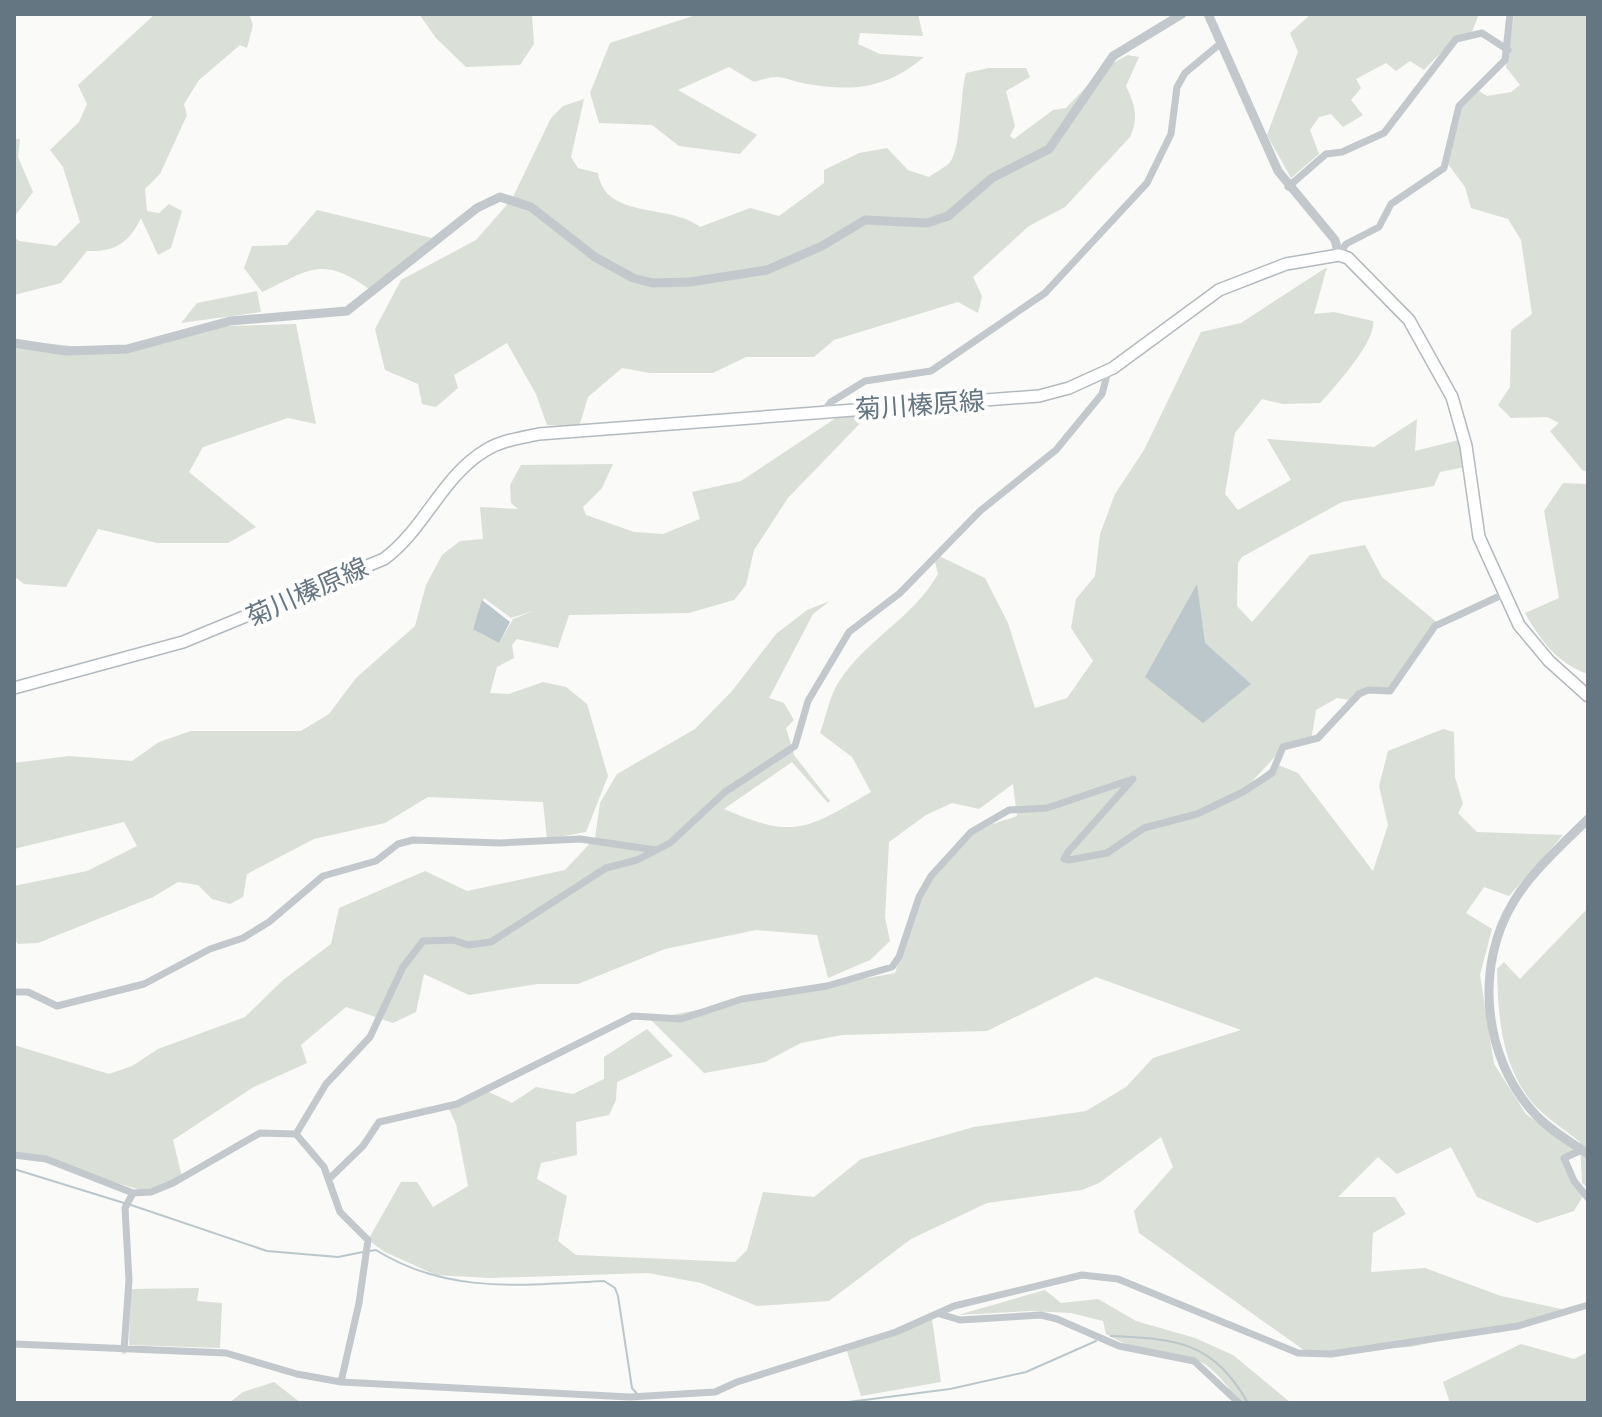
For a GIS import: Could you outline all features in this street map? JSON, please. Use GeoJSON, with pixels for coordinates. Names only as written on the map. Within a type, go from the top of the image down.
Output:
{"type":"FeatureCollection","features":[{"type":"Feature","properties":{"kind":"main road","name":"菊川榛原線"},"geometry":{"type":"LineString","coordinates":[[14,688],[183,642],[384,559],[406,543],[471,460],[508,440],[539,434],[1039,396],[1069,388],[1108,371],[1219,290],[1286,264],[1339,255]]}},
{"type":"Feature","properties":{"kind":"main road"},"geometry":{"type":"LineString","coordinates":[[1339,255],[1357,264],[1409,320],[1452,397],[1466,446],[1479,537],[1504,594],[1532,642],[1588,696]]}},
{"type":"Feature","properties":{"kind":"street"},"geometry":{"type":"LineString","coordinates":[[14,343],[66,351],[127,349],[230,321],[347,311],[477,208],[500,197],[531,207],[612,269],[633,278],[653,283],[690,282],[767,270],[822,246],[865,220],[927,223],[948,216],[992,178],[1049,149],[1113,56],[1182,14]]}},
{"type":"Feature","properties":{"kind":"street"},"geometry":{"type":"LineString","coordinates":[[1208,14],[1288,187],[1335,240],[1339,255]]}},
{"type":"Feature","properties":{"kind":"street"},"geometry":{"type":"LineString","coordinates":[[1339,255],[1346,244],[1379,227],[1391,204],[1444,168],[1459,106],[1497,71],[1508,50],[1510,14]]}},
{"type":"Feature","properties":{"kind":"street"},"geometry":{"type":"LineString","coordinates":[[1288,187],[1326,154],[1359,145],[1393,125],[1428,72],[1456,39],[1482,33],[1508,50]]}},
{"type":"Feature","properties":{"kind":"street"},"geometry":{"type":"LineString","coordinates":[[824,411],[831,402],[865,381],[931,371],[1050,289],[1147,183],[1171,134],[1177,87],[1185,73],[1221,43]]}},
{"type":"Feature","properties":{"kind":"street"},"geometry":{"type":"LineString","coordinates":[[296,1134],[326,1084],[370,1037],[403,967],[423,941],[453,940],[468,945],[491,942],[606,868],[637,860],[670,843],[725,792],[795,746],[808,701],[849,632],[900,593],[980,511],[1056,450],[1102,394],[1108,371]]}},
{"type":"Feature","properties":{"kind":"street"},"geometry":{"type":"LineString","coordinates":[[330,1178],[363,1146],[379,1122],[457,1104],[633,1016],[681,1019],[742,999],[827,986],[892,967],[899,957],[919,897],[931,876],[952,851],[985,821],[1009,810],[1047,808],[1133,779],[1068,852],[1064,859],[1069,860],[1107,853],[1144,828],[1197,814],[1272,773],[1283,747],[1318,738],[1359,694],[1368,690],[1390,691],[1435,626],[1504,594]]}},
{"type":"Feature","properties":{"kind":"street"},"geometry":{"type":"LineString","coordinates":[[1585,1152],[1540,1119],[1514,1085],[1495,1041],[1489,978],[1497,937],[1514,901],[1530,878],[1588,819]]}},
{"type":"Feature","properties":{"kind":"street"},"geometry":{"type":"LineString","coordinates":[[14,992],[28,992],[57,1006],[144,984],[210,949],[243,938],[269,922],[323,876],[376,861],[398,844],[413,840],[500,843],[580,839],[656,850]]}},
{"type":"Feature","properties":{"kind":"street"},"geometry":{"type":"LineString","coordinates":[[14,1155],[46,1159],[132,1196],[173,1183],[260,1133],[296,1134]]}},
{"type":"Feature","properties":{"kind":"street"},"geometry":{"type":"LineString","coordinates":[[296,1134],[330,1178],[330,1188],[340,1212],[368,1240],[341,1382]]}},
{"type":"Feature","properties":{"kind":"street"},"geometry":{"type":"LineString","coordinates":[[1585,1152],[1564,1158],[1569,1174],[1588,1198]]}},
{"type":"Feature","properties":{"kind":"street"},"geometry":{"type":"LineString","coordinates":[[124,1350],[129,1280],[125,1208],[132,1196]]}},
{"type":"Feature","properties":{"kind":"street"},"geometry":{"type":"LineString","coordinates":[[14,1344],[226,1353],[297,1374],[341,1382],[633,1397],[715,1392],[894,1333],[968,1301],[1082,1275],[1118,1279],[1298,1353],[1331,1354],[1518,1326],[1588,1305]]}},
{"type":"Feature","properties":{"kind":"street"},"geometry":{"type":"LineString","coordinates":[[940,1314],[960,1320],[1041,1315],[1057,1319],[1119,1346],[1194,1361],[1239,1403]]}},
{"type":"Feature","properties":{"kind":"street"},"geometry":{"type":"LineString","coordinates":[[715,1392],[715,1403]]}},
{"type":"Feature","properties":{"kind":"shaded area"},"geometry":{"type":"Polygon","coordinates":[[[155,14],[249,14],[253,25],[247,48],[240,45],[199,80],[184,104],[187,115],[160,174],[145,189],[147,211],[159,213],[169,204],[182,211],[171,248],[158,255],[141,218],[120,244],[106,250],[87,251],[61,283],[14,295],[14,237],[19,241],[56,246],[80,222],[63,167],[50,150],[79,122],[87,104],[78,85],[155,14]]]}},
{"type":"Feature","properties":{"kind":"shaded area"},"geometry":{"type":"Polygon","coordinates":[[[419,14],[532,14],[534,44],[520,65],[466,67],[436,38],[419,14]]]}},
{"type":"Feature","properties":{"kind":"shaded area"},"geometry":{"type":"Polygon","coordinates":[[[699,14],[918,14],[923,36],[860,33],[858,44],[880,54],[924,57],[897,75],[856,87],[808,84],[782,77],[754,82],[729,67],[678,90],[757,135],[740,154],[679,146],[652,125],[599,123],[590,93],[610,43],[699,14]]]}},
{"type":"Feature","properties":{"kind":"shaded area"},"geometry":{"type":"Polygon","coordinates":[[[1311,14],[1479,14],[1472,32],[1456,37],[1424,70],[1410,61],[1396,71],[1386,63],[1356,79],[1361,88],[1351,100],[1363,115],[1343,127],[1331,114],[1319,117],[1310,130],[1319,154],[1291,178],[1267,135],[1298,52],[1290,33],[1311,14]]]}},
{"type":"Feature","properties":{"kind":"shaded area"},"geometry":{"type":"Polygon","coordinates":[[[1514,14],[1588,14],[1588,470],[1583,471],[1550,431],[1559,423],[1547,417],[1511,418],[1498,405],[1510,387],[1511,330],[1532,314],[1521,240],[1508,219],[1471,208],[1465,187],[1448,164],[1462,108],[1479,91],[1487,96],[1511,92],[1520,85],[1506,67],[1514,14]]]}},
{"type":"Feature","properties":{"kind":"shaded area"},"geometry":{"type":"Polygon","coordinates":[[[1128,55],[1139,57],[1126,86],[1135,112],[1130,137],[1065,207],[1029,226],[973,277],[982,296],[978,313],[958,302],[834,340],[814,357],[746,357],[713,373],[650,373],[622,368],[588,397],[579,427],[547,425],[536,394],[507,343],[454,375],[458,388],[436,407],[422,404],[418,384],[385,370],[375,329],[401,280],[476,240],[512,199],[551,118],[563,106],[584,99],[571,157],[578,168],[598,173],[603,188],[625,204],[672,215],[700,227],[750,208],[779,216],[824,183],[824,170],[859,153],[887,148],[908,170],[929,177],[954,156],[966,73],[989,68],[1026,68],[1030,77],[1006,91],[1015,126],[1010,136],[1014,139],[1053,110],[1066,108],[1105,67],[1128,55]]]}},
{"type":"Feature","properties":{"kind":"shaded area"},"geometry":{"type":"Polygon","coordinates":[[[14,139],[20,139],[18,157],[33,192],[14,217],[14,139]]]}},
{"type":"Feature","properties":{"kind":"shaded area"},"geometry":{"type":"Polygon","coordinates":[[[317,210],[432,238],[369,289],[353,278],[327,269],[304,272],[262,292],[244,268],[252,246],[287,245],[317,210]]]}},
{"type":"Feature","properties":{"kind":"shaded area"},"geometry":{"type":"Polygon","coordinates":[[[1327,267],[1314,314],[1334,312],[1373,321],[1368,340],[1353,364],[1320,403],[1283,404],[1262,399],[1235,433],[1225,494],[1238,510],[1291,480],[1267,439],[1374,447],[1417,419],[1415,451],[1459,440],[1465,467],[1440,472],[1434,486],[1342,502],[1242,557],[1238,563],[1237,606],[1252,622],[1310,555],[1365,545],[1382,577],[1439,624],[1390,691],[1368,690],[1356,701],[1337,698],[1316,710],[1311,740],[1283,748],[1246,788],[1276,764],[1298,773],[1373,871],[1388,825],[1379,786],[1388,751],[1443,729],[1454,732],[1455,777],[1463,804],[1458,813],[1477,832],[1563,835],[1509,896],[1484,887],[1466,913],[1492,929],[1480,975],[1494,1064],[1526,1114],[1577,1152],[1565,1158],[1583,1196],[1574,1211],[1537,1223],[1477,1197],[1451,1147],[1397,1174],[1378,1157],[1338,1197],[1395,1197],[1406,1214],[1373,1233],[1371,1272],[1425,1268],[1501,1296],[1571,1311],[1411,1347],[1308,1353],[1139,1233],[1134,1211],[1173,1167],[1161,1137],[1099,1183],[1082,1190],[987,1203],[911,1239],[829,1301],[757,1306],[701,1283],[648,1273],[489,1278],[436,1275],[385,1252],[368,1240],[401,1182],[417,1182],[433,1207],[468,1186],[456,1124],[449,1109],[487,1091],[512,1103],[536,1087],[573,1094],[604,1079],[604,1057],[647,1029],[673,1056],[617,1082],[616,1100],[609,1115],[576,1122],[577,1155],[541,1163],[537,1179],[567,1196],[558,1241],[576,1255],[735,1262],[747,1250],[763,1192],[814,1197],[861,1159],[974,1127],[1086,1111],[1126,1087],[1153,1058],[1241,1030],[1096,977],[987,1031],[842,1035],[801,1043],[765,1062],[704,1073],[650,1019],[895,973],[915,913],[944,861],[976,831],[1017,816],[1013,784],[979,809],[952,803],[926,815],[889,842],[885,917],[890,941],[870,960],[828,978],[817,935],[756,930],[665,949],[578,984],[537,984],[469,995],[424,974],[416,1012],[393,1023],[346,1007],[301,1045],[307,1063],[252,1088],[173,1140],[183,1181],[144,1191],[14,1153],[14,1045],[109,1074],[132,1066],[158,1049],[245,1017],[283,980],[331,944],[339,908],[425,871],[467,891],[565,870],[595,838],[600,803],[617,774],[695,729],[732,691],[776,634],[807,610],[830,601],[813,614],[769,698],[784,703],[794,720],[786,728],[794,755],[830,801],[828,803],[792,762],[724,809],[748,819],[768,825],[800,826],[831,815],[871,792],[852,757],[820,733],[840,680],[863,652],[904,616],[928,589],[938,574],[935,562],[939,556],[985,578],[1008,623],[1035,708],[1067,698],[1093,661],[1071,628],[1076,599],[1095,576],[1100,534],[1115,494],[1144,450],[1201,332],[1241,323],[1327,267]]]}},
{"type":"Feature","properties":{"kind":"shaded area"},"geometry":{"type":"Polygon","coordinates":[[[257,291],[261,312],[181,323],[197,303],[257,291]]]}},
{"type":"Feature","properties":{"kind":"shaded area"},"geometry":{"type":"Polygon","coordinates":[[[296,324],[316,424],[288,418],[203,447],[189,472],[256,527],[228,543],[157,543],[98,529],[66,587],[24,584],[14,576],[14,340],[131,352],[198,327],[296,324]]]}},
{"type":"Feature","properties":{"kind":"shaded area"},"geometry":{"type":"Polygon","coordinates":[[[842,414],[869,414],[788,498],[754,550],[746,585],[734,600],[689,613],[569,615],[558,648],[517,639],[512,645],[514,658],[497,667],[490,693],[509,694],[543,682],[566,687],[587,704],[608,776],[586,832],[547,839],[543,802],[428,797],[385,823],[314,839],[247,874],[243,897],[230,904],[212,899],[198,885],[178,882],[153,897],[38,943],[18,944],[14,939],[14,886],[87,871],[137,846],[124,822],[14,849],[14,763],[69,756],[132,761],[159,742],[191,731],[301,731],[329,714],[356,678],[415,626],[426,585],[442,555],[460,541],[483,539],[480,507],[518,509],[511,503],[510,485],[521,465],[613,464],[602,488],[583,507],[586,515],[634,532],[663,534],[700,519],[692,492],[741,481],[842,414]],[[484,598],[473,628],[499,643],[513,619],[533,611],[511,618],[484,598]]]}},
{"type":"Feature","properties":{"kind":"shaded area"},"geometry":{"type":"Polygon","coordinates":[[[1563,483],[1588,484],[1588,674],[1577,670],[1551,650],[1525,613],[1559,598],[1544,511],[1563,483]]]}},
{"type":"Feature","properties":{"kind":"shaded area"},"geometry":{"type":"Polygon","coordinates":[[[1197,584],[1205,643],[1251,684],[1203,723],[1145,677],[1197,584]]]}},
{"type":"Feature","properties":{"kind":"shaded area"},"geometry":{"type":"Polygon","coordinates":[[[482,600],[510,622],[499,643],[473,629],[482,600]]]}},
{"type":"Feature","properties":{"kind":"shaded area"},"geometry":{"type":"Polygon","coordinates":[[[1588,908],[1588,1188],[1582,1183],[1580,1142],[1536,1107],[1513,1071],[1500,1021],[1497,969],[1504,962],[1520,979],[1588,908]]]}},
{"type":"Feature","properties":{"kind":"shaded area"},"geometry":{"type":"Polygon","coordinates":[[[199,1288],[197,1301],[222,1303],[220,1348],[129,1345],[131,1289],[199,1288]]]}},
{"type":"Feature","properties":{"kind":"shaded area"},"geometry":{"type":"Polygon","coordinates":[[[1045,1290],[1061,1303],[1098,1299],[1136,1321],[1195,1338],[1233,1355],[1291,1403],[1241,1403],[1221,1378],[1203,1363],[1118,1340],[1106,1334],[1103,1321],[1071,1313],[1030,1311],[958,1315],[1045,1290]]]}},
{"type":"Feature","properties":{"kind":"shaded area"},"geometry":{"type":"Polygon","coordinates":[[[932,1319],[941,1382],[861,1396],[846,1348],[932,1319]]]}},
{"type":"Feature","properties":{"kind":"shaded area"},"geometry":{"type":"Polygon","coordinates":[[[1521,1344],[1574,1359],[1588,1352],[1588,1403],[1450,1403],[1443,1382],[1521,1344]]]}},
{"type":"Feature","properties":{"kind":"shaded area"},"geometry":{"type":"Polygon","coordinates":[[[274,1382],[301,1403],[229,1403],[243,1392],[274,1382]]]}},
{"type":"Feature","properties":{"kind":"waterway"},"geometry":{"type":"LineString","coordinates":[[14,1169],[124,1203]]}},
{"type":"Feature","properties":{"kind":"waterway"},"geometry":{"type":"LineString","coordinates":[[131,1205],[267,1251],[338,1257],[363,1252]]}},
{"type":"Feature","properties":{"kind":"waterway"},"geometry":{"type":"LineString","coordinates":[[370,1251],[376,1250],[403,1264],[459,1281],[516,1285],[604,1281],[615,1288],[618,1296],[632,1388],[638,1395]]}},
{"type":"Feature","properties":{"kind":"waterway"},"geometry":{"type":"LineString","coordinates":[[1111,1336],[1155,1339],[1191,1347],[1221,1367],[1248,1403]]}},
{"type":"Feature","properties":{"kind":"waterway"},"geometry":{"type":"LineString","coordinates":[[841,1403],[950,1389],[1026,1372],[1096,1341]]}}]}
